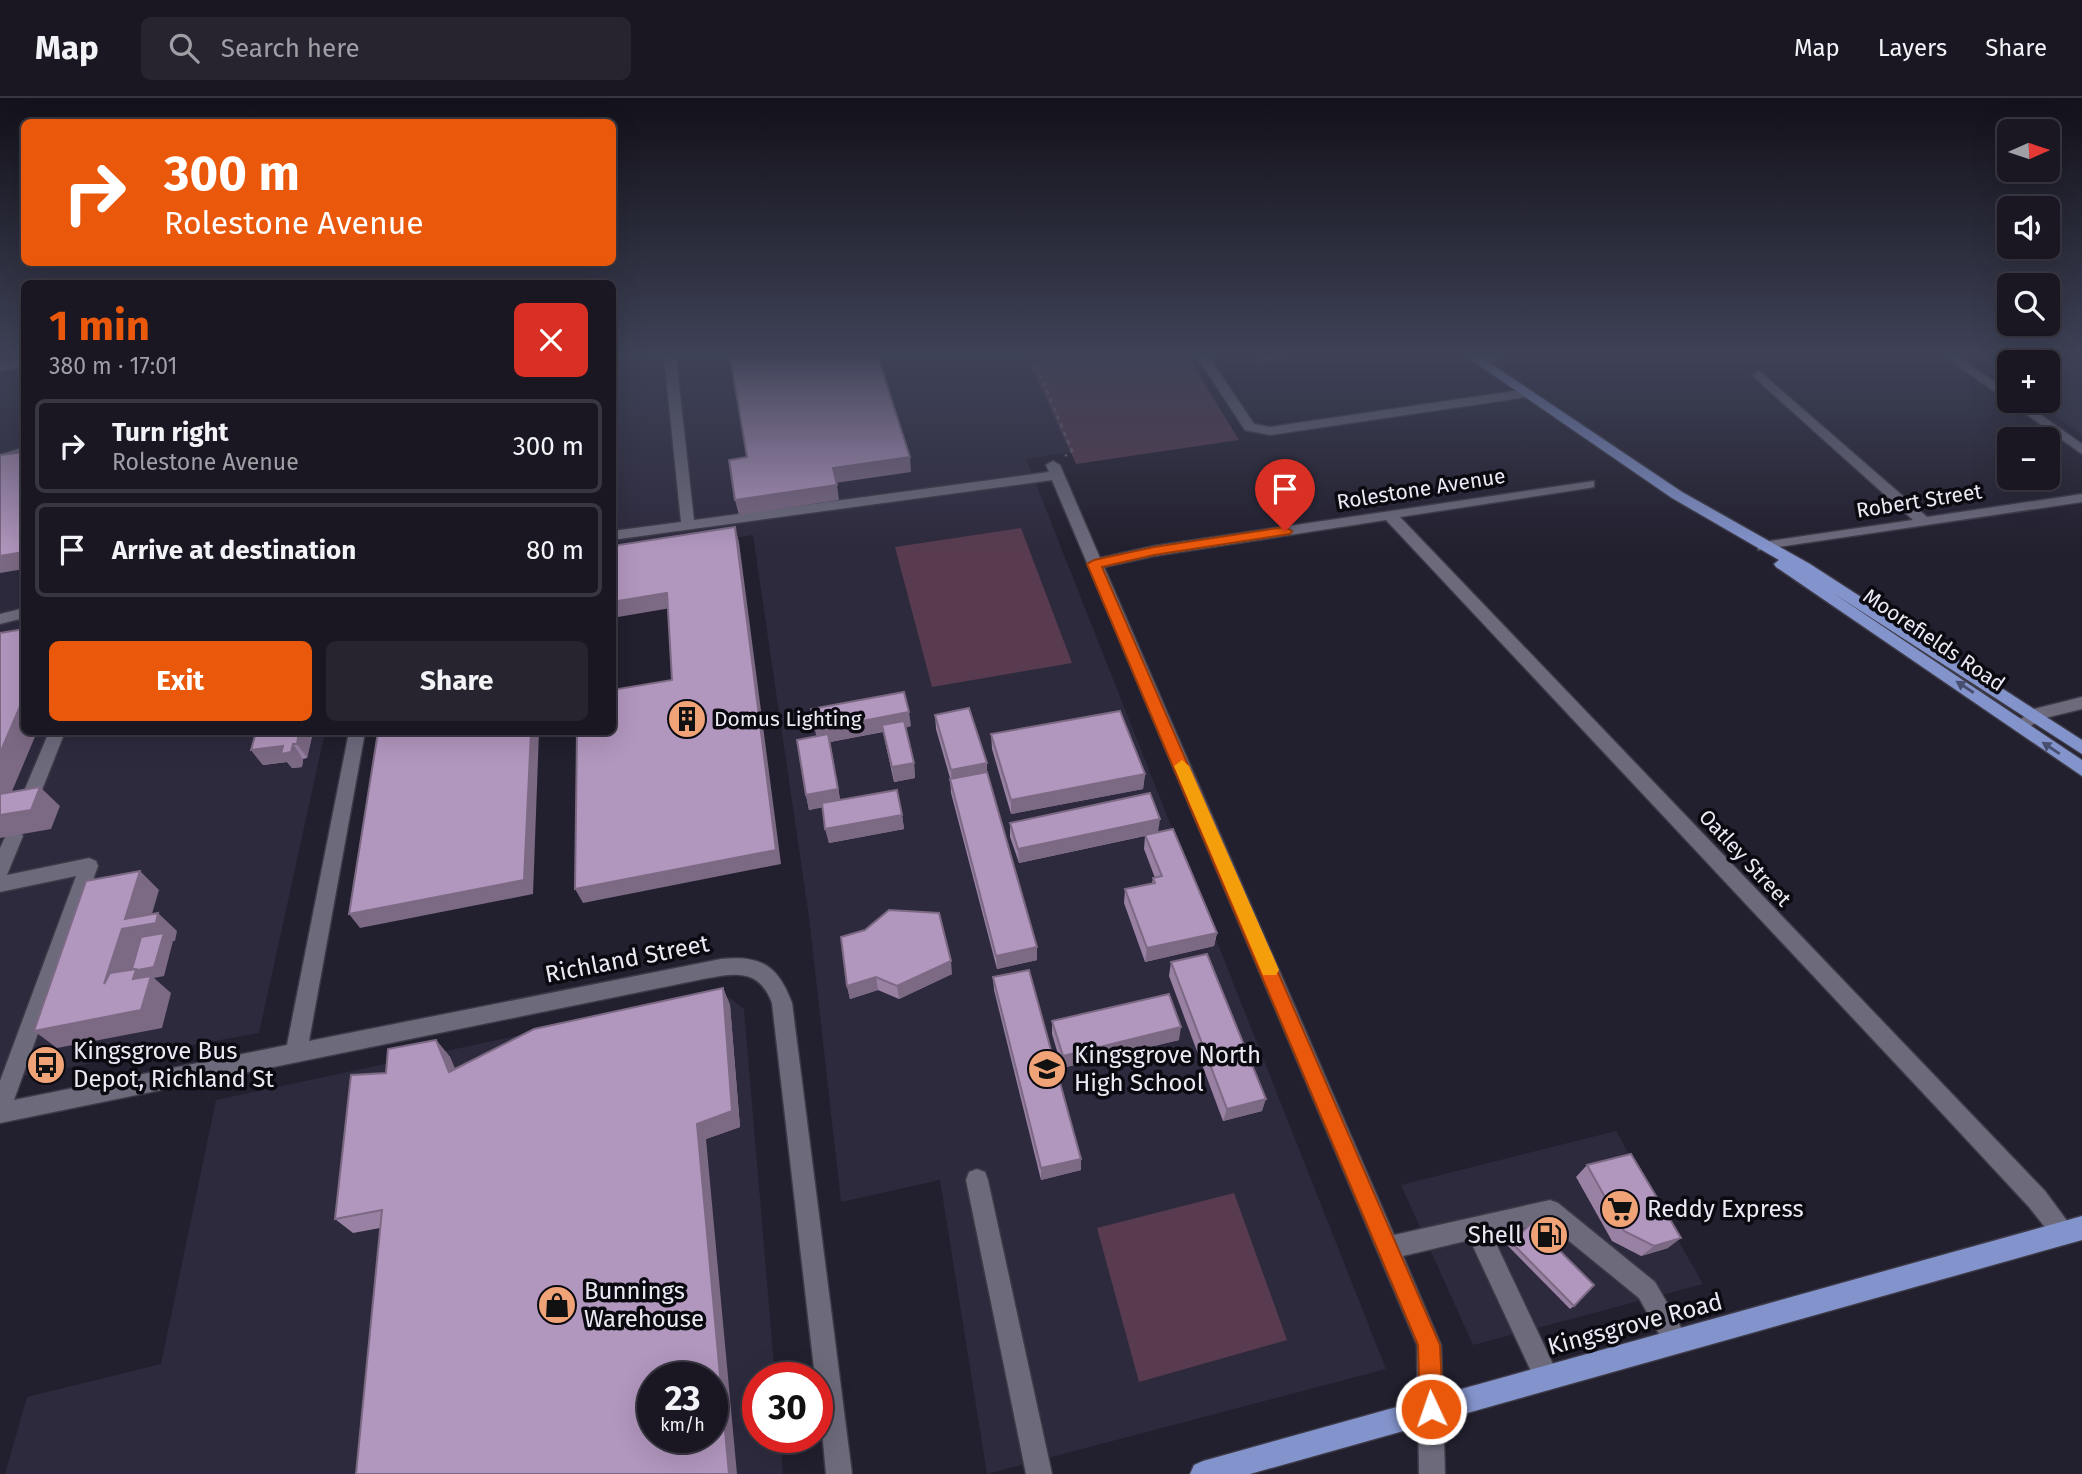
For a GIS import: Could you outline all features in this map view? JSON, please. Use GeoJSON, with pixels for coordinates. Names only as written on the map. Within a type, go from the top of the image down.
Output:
{"type":"FeatureCollection","features":[{"type":"Feature","properties":{"kind":"main road","name":"Moorefields Road"},"geometry":{"type":"LineString","coordinates":[[1571,421],[1763,547],[1790,572],[2028,721],[2082,748]]}},
{"type":"Feature","properties":{"kind":"main road","name":"Moorefields Road"},"geometry":{"type":"LineString","coordinates":[[2028,721],[2082,769]]}},
{"type":"Feature","properties":{"kind":"main road","name":"Kingsgrove Road"},"geometry":{"type":"LineString","coordinates":[[1203,1474],[2073,1231]]}},
{"type":"Feature","properties":{"kind":"street"},"geometry":{"type":"LineString","coordinates":[[677,421],[688,526]]}},
{"type":"Feature","properties":{"kind":"street"},"geometry":{"type":"LineString","coordinates":[[1246,421],[1250,427],[1270,430],[1331,421]]}},
{"type":"Feature","properties":{"kind":"street"},"geometry":{"type":"LineString","coordinates":[[1811,421],[1923,521]]}},
{"type":"Feature","properties":{"kind":"street"},"geometry":{"type":"LineString","coordinates":[[2041,421],[2082,450]]}},
{"type":"Feature","properties":{"kind":"street"},"geometry":{"type":"LineString","coordinates":[[0,460],[21,452]]}},
{"type":"Feature","properties":{"kind":"street"},"geometry":{"type":"LineString","coordinates":[[616,535],[1055,470],[1390,1248],[1429,1345],[1432,1474]]}},
{"type":"Feature","properties":{"kind":"street","name":"Rolestone Avenue"},"geometry":{"type":"LineString","coordinates":[[1094,564],[1154,551],[1589,484]]}},
{"type":"Feature","properties":{"kind":"street","name":"Robert Street"},"geometry":{"type":"LineString","coordinates":[[1763,547],[2082,498]]}},
{"type":"Feature","properties":{"kind":"street","name":"Oatley Street"},"geometry":{"type":"LineString","coordinates":[[1391,516],[2037,1199],[2073,1231]]}},
{"type":"Feature","properties":{"kind":"street"},"geometry":{"type":"LineString","coordinates":[[0,619],[21,614]]}},
{"type":"Feature","properties":{"kind":"street"},"geometry":{"type":"LineString","coordinates":[[2028,721],[2082,703]]}},
{"type":"Feature","properties":{"kind":"street"},"geometry":{"type":"LineString","coordinates":[[23,813],[56,735]]}},
{"type":"Feature","properties":{"kind":"street"},"geometry":{"type":"LineString","coordinates":[[296,1054],[356,735]]}},
{"type":"Feature","properties":{"kind":"street"},"geometry":{"type":"LineString","coordinates":[[0,870],[14,836]]}},
{"type":"Feature","properties":{"kind":"street"},"geometry":{"type":"LineString","coordinates":[[0,884],[89,866],[0,1112]]}},
{"type":"Feature","properties":{"kind":"street","name":"Richland Street"},"geometry":{"type":"LineString","coordinates":[[0,1112],[714,968],[737,965],[755,970],[774,982],[782,1003],[839,1474]]}},
{"type":"Feature","properties":{"kind":"street"},"geometry":{"type":"LineString","coordinates":[[977,1180],[1039,1474]]}},
{"type":"Feature","properties":{"kind":"street"},"geometry":{"type":"LineString","coordinates":[[1390,1248],[1550,1211],[1647,1290],[1677,1341]]}},
{"type":"Feature","properties":{"kind":"street"},"geometry":{"type":"LineString","coordinates":[[1476,1227],[1547,1377]]}},
{"type":"Feature","properties":{"kind":"path"},"geometry":{"type":"LineString","coordinates":[[1055,470],[1072,451],[1060,421]]}},
{"type":"Feature","properties":{"kind":"shaded area"},"geometry":{"type":"Polygon","coordinates":[[[0,421],[21,421],[21,634],[0,637],[0,421]]]}},
{"type":"Feature","properties":{"kind":"shaded area","name":"Kingsgrove North High School"},"geometry":{"type":"Polygon","coordinates":[[[616,421],[1057,421],[1071,452],[1026,459],[1386,1369],[987,1474],[940,1180],[841,1202],[809,917],[753,535],[616,556],[616,421]]]}},
{"type":"Feature","properties":{"kind":"shaded area"},"geometry":{"type":"Polygon","coordinates":[[[1056,421],[1227,421],[1239,440],[1076,464],[1056,421]]]}},
{"type":"Feature","properties":{"kind":"shaded area"},"geometry":{"type":"Polygon","coordinates":[[[2063,421],[2082,421],[2082,435],[2063,421]]]}},
{"type":"Feature","properties":{"kind":"shaded area"},"geometry":{"type":"Polygon","coordinates":[[[1021,528],[1072,663],[932,687],[895,547],[1021,528]]]}},
{"type":"Feature","properties":{"kind":"shaded area"},"geometry":{"type":"Polygon","coordinates":[[[0,666],[21,724],[21,735],[324,735],[259,1033],[0,1080],[0,666]]]}},
{"type":"Feature","properties":{"kind":"shaded area"},"geometry":{"type":"Polygon","coordinates":[[[708,995],[730,998],[744,1009],[774,1362],[742,1362],[742,1453],[781,1453],[783,1474],[5,1474],[27,1397],[161,1364],[216,1100],[708,995]]]}},
{"type":"Feature","properties":{"kind":"shaded area","name":"Shell"},"geometry":{"type":"Polygon","coordinates":[[[1616,1131],[1703,1284],[1473,1345],[1401,1185],[1616,1131]]]}},
{"type":"Feature","properties":{"kind":"shaded area"},"geometry":{"type":"Polygon","coordinates":[[[1234,1193],[1287,1340],[1139,1382],[1097,1228],[1234,1193]]]}},
{"type":"Feature","properties":{"kind":"building"},"geometry":{"type":"Polygon","coordinates":[[[741,421],[899,421],[910,457],[833,468],[837,485],[735,500],[729,460],[747,457],[741,421]]]}},
{"type":"Feature","properties":{"kind":"building"},"geometry":{"type":"Polygon","coordinates":[[[21,452],[21,552],[0,556],[0,455],[21,452]]]}},
{"type":"Feature","properties":{"kind":"building","name":"Domus Lighting"},"geometry":{"type":"Polygon","coordinates":[[[735,527],[776,850],[575,889],[577,735],[616,735],[616,689],[672,680],[667,593],[616,601],[616,545],[735,527]]]}},
{"type":"Feature","properties":{"kind":"building"},"geometry":{"type":"Polygon","coordinates":[[[21,630],[21,704],[0,753],[0,633],[21,630]]]}},
{"type":"Feature","properties":{"kind":"building"},"geometry":{"type":"Polygon","coordinates":[[[904,692],[909,712],[815,730],[811,709],[904,692]]]}},
{"type":"Feature","properties":{"kind":"building"},"geometry":{"type":"Polygon","coordinates":[[[969,708],[987,763],[951,770],[935,715],[969,708]]]}},
{"type":"Feature","properties":{"kind":"building"},"geometry":{"type":"Polygon","coordinates":[[[1120,711],[1145,774],[1011,800],[991,734],[1120,711]]]}},
{"type":"Feature","properties":{"kind":"building"},"geometry":{"type":"Polygon","coordinates":[[[904,721],[914,763],[892,767],[882,725],[904,721]]]}},
{"type":"Feature","properties":{"kind":"building"},"geometry":{"type":"Polygon","coordinates":[[[828,734],[838,789],[806,795],[797,740],[828,734]]]}},
{"type":"Feature","properties":{"kind":"building"},"geometry":{"type":"Polygon","coordinates":[[[255,735],[298,735],[297,744],[293,744],[291,752],[281,754],[283,746],[251,750],[255,735]]]}},
{"type":"Feature","properties":{"kind":"building"},"geometry":{"type":"Polygon","coordinates":[[[378,735],[531,735],[524,880],[349,914],[378,735]]]}},
{"type":"Feature","properties":{"kind":"building"},"geometry":{"type":"Polygon","coordinates":[[[987,772],[1037,947],[996,956],[950,779],[987,772]]]}},
{"type":"Feature","properties":{"kind":"building"},"geometry":{"type":"Polygon","coordinates":[[[40,787],[31,810],[0,815],[0,794],[40,787]]]}},
{"type":"Feature","properties":{"kind":"building"},"geometry":{"type":"Polygon","coordinates":[[[897,790],[902,815],[825,829],[822,803],[897,790]]]}},
{"type":"Feature","properties":{"kind":"building"},"geometry":{"type":"Polygon","coordinates":[[[1150,793],[1160,819],[1018,849],[1010,823],[1150,793]]]}},
{"type":"Feature","properties":{"kind":"building"},"geometry":{"type":"Polygon","coordinates":[[[1173,829],[1217,933],[1147,948],[1125,889],[1155,883],[1153,878],[1162,876],[1145,835],[1173,829]]]}},
{"type":"Feature","properties":{"kind":"building"},"geometry":{"type":"Polygon","coordinates":[[[140,871],[125,919],[158,913],[156,923],[122,929],[104,984],[110,973],[136,969],[133,979],[151,976],[141,1010],[34,1031],[86,881],[140,871]]]}},
{"type":"Feature","properties":{"kind":"building"},"geometry":{"type":"Polygon","coordinates":[[[889,910],[939,913],[951,961],[897,986],[876,977],[847,986],[841,937],[865,930],[889,910]]]}},
{"type":"Feature","properties":{"kind":"building"},"geometry":{"type":"Polygon","coordinates":[[[164,933],[154,967],[132,969],[141,937],[164,933]]]}},
{"type":"Feature","properties":{"kind":"building"},"geometry":{"type":"Polygon","coordinates":[[[1207,954],[1266,1099],[1227,1109],[1171,962],[1207,954]]]}},
{"type":"Feature","properties":{"kind":"building"},"geometry":{"type":"Polygon","coordinates":[[[1029,970],[1081,1159],[1041,1168],[993,977],[1029,970]]]}},
{"type":"Feature","properties":{"kind":"building","name":"Bunnings Warehouse"},"geometry":{"type":"Polygon","coordinates":[[[723,988],[732,1111],[697,1124],[719,1362],[637,1362],[637,1453],[727,1453],[729,1474],[356,1474],[382,1210],[335,1219],[351,1075],[386,1073],[388,1049],[436,1040],[449,1072],[534,1029],[723,988]]]}},
{"type":"Feature","properties":{"kind":"building"},"geometry":{"type":"Polygon","coordinates":[[[1169,994],[1181,1027],[1063,1056],[1052,1021],[1169,994]]]}},
{"type":"Feature","properties":{"kind":"building"},"geometry":{"type":"Polygon","coordinates":[[[1631,1154],[1681,1238],[1654,1246],[1624,1231],[1587,1165],[1631,1154]]]}},
{"type":"Feature","properties":{"kind":"building"},"geometry":{"type":"Polygon","coordinates":[[[1532,1223],[1594,1285],[1574,1306],[1511,1242],[1532,1223]]]}},
{"type":"Feature","properties":{"kind":"slow traffic"},"geometry":{"type":"LineString","coordinates":[[1182,766],[1270,970]]}},
{"type":"Feature","properties":{"kind":"place","name":"Domus Lighting"},"geometry":{"type":"Point","coordinates":[687,719]}},
{"type":"Feature","properties":{"kind":"place","name":"Kingsgrove Bus Depot, Richland St"},"geometry":{"type":"Point","coordinates":[46,1065]}},
{"type":"Feature","properties":{"kind":"place","name":"Kingsgrove North High School"},"geometry":{"type":"Point","coordinates":[1047,1069]}},
{"type":"Feature","properties":{"kind":"place","name":"Reddy Express"},"geometry":{"type":"Point","coordinates":[1620,1209]}},
{"type":"Feature","properties":{"kind":"place","name":"Shell"},"geometry":{"type":"Point","coordinates":[1549,1235]}},
{"type":"Feature","properties":{"kind":"place","name":"Bunnings Warehouse"},"geometry":{"type":"Point","coordinates":[557,1305]}},
{"type":"Feature","properties":{"kind":"route"},"geometry":{"type":"LineString","coordinates":[[1285,531],[1154,551],[1094,564],[1390,1248],[1429,1345],[1431,1409]]}}]}
